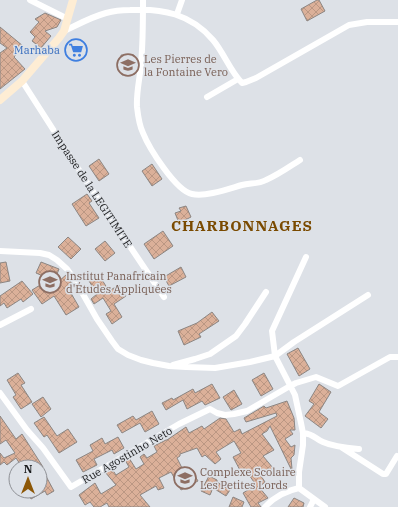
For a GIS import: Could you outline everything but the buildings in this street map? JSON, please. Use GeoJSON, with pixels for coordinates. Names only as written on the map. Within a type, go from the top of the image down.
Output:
{"type":"FeatureCollection","features":[{"type":"Feature","properties":{"kind":"street"},"geometry":{"type":"LineString","coordinates":[[30,0],[68,19]]}},
{"type":"Feature","properties":{"kind":"street"},"geometry":{"type":"LineString","coordinates":[[0,100],[22,81],[60,38],[64,31],[73,0]]}},
{"type":"Feature","properties":{"kind":"street"},"geometry":{"type":"LineString","coordinates":[[143,0],[141,63],[137,105],[138,118],[143,133],[161,165],[183,191],[191,194],[201,194],[264,182],[300,160]]}},
{"type":"Feature","properties":{"kind":"street"},"geometry":{"type":"LineString","coordinates":[[176,14],[182,0]]}},
{"type":"Feature","properties":{"kind":"street"},"geometry":{"type":"LineString","coordinates":[[64,31],[90,18],[107,12],[143,9],[158,10],[176,14],[190,21],[212,39],[242,83],[349,25],[367,22],[398,22]]}},
{"type":"Feature","properties":{"kind":"street"},"geometry":{"type":"LineString","coordinates":[[207,97],[238,79]]}},
{"type":"Feature","properties":{"kind":"street","name":"Impasse de la LEGITIMITE"},"geometry":{"type":"LineString","coordinates":[[22,81],[90,187],[164,297]]}},
{"type":"Feature","properties":{"kind":"street"},"geometry":{"type":"LineString","coordinates":[[0,251],[30,252],[53,257],[62,264],[75,280],[97,319],[118,349],[141,360],[169,366],[215,368],[275,356],[294,342],[368,295]]}},
{"type":"Feature","properties":{"kind":"street"},"geometry":{"type":"LineString","coordinates":[[299,488],[303,433],[296,401],[275,356],[272,331],[306,257]]}},
{"type":"Feature","properties":{"kind":"street"},"geometry":{"type":"LineString","coordinates":[[169,366],[210,354],[236,336],[266,292]]}},
{"type":"Feature","properties":{"kind":"street"},"geometry":{"type":"LineString","coordinates":[[0,325],[31,309]]}},
{"type":"Feature","properties":{"kind":"street"},"geometry":{"type":"LineString","coordinates":[[290,386],[316,377],[338,386],[390,357],[398,357]]}},
{"type":"Feature","properties":{"kind":"street","name":"Rue Agostinho Neto"},"geometry":{"type":"LineString","coordinates":[[0,393],[71,487],[202,412],[210,409],[225,415],[246,411],[290,386]]}},
{"type":"Feature","properties":{"kind":"street"},"geometry":{"type":"LineString","coordinates":[[303,433],[311,434],[322,442],[341,447],[359,449]]}},
{"type":"Feature","properties":{"kind":"street"},"geometry":{"type":"LineString","coordinates":[[341,447],[383,474],[388,472],[397,456]]}},
{"type":"Feature","properties":{"kind":"street"},"geometry":{"type":"LineString","coordinates":[[299,488],[325,507]]}},
{"type":"Feature","properties":{"kind":"street"},"geometry":{"type":"LineString","coordinates":[[265,507],[270,501],[284,492],[299,488]]}},
{"type":"Feature","properties":{"kind":"street"},"geometry":{"type":"LineString","coordinates":[[310,507],[314,500]]}},
{"type":"Feature","properties":{"kind":"place","name":"Marhaba"},"geometry":{"type":"Point","coordinates":[76,50]}},
{"type":"Feature","properties":{"kind":"place","name":"Les Pierres de la Fontaine Vero"},"geometry":{"type":"Point","coordinates":[128,65]}},
{"type":"Feature","properties":{"kind":"place","name":"Institut Panafricain d'Études Appliquées"},"geometry":{"type":"Point","coordinates":[50,282]}},
{"type":"Feature","properties":{"kind":"place","name":"Complexe Scolaire Les Petites Lords"},"geometry":{"type":"Point","coordinates":[185,478]}},
{"type":"Feature","properties":{"kind":"district","name":"CHARBONNAGES"},"geometry":{"type":"Point","coordinates":[242,226]}}]}
